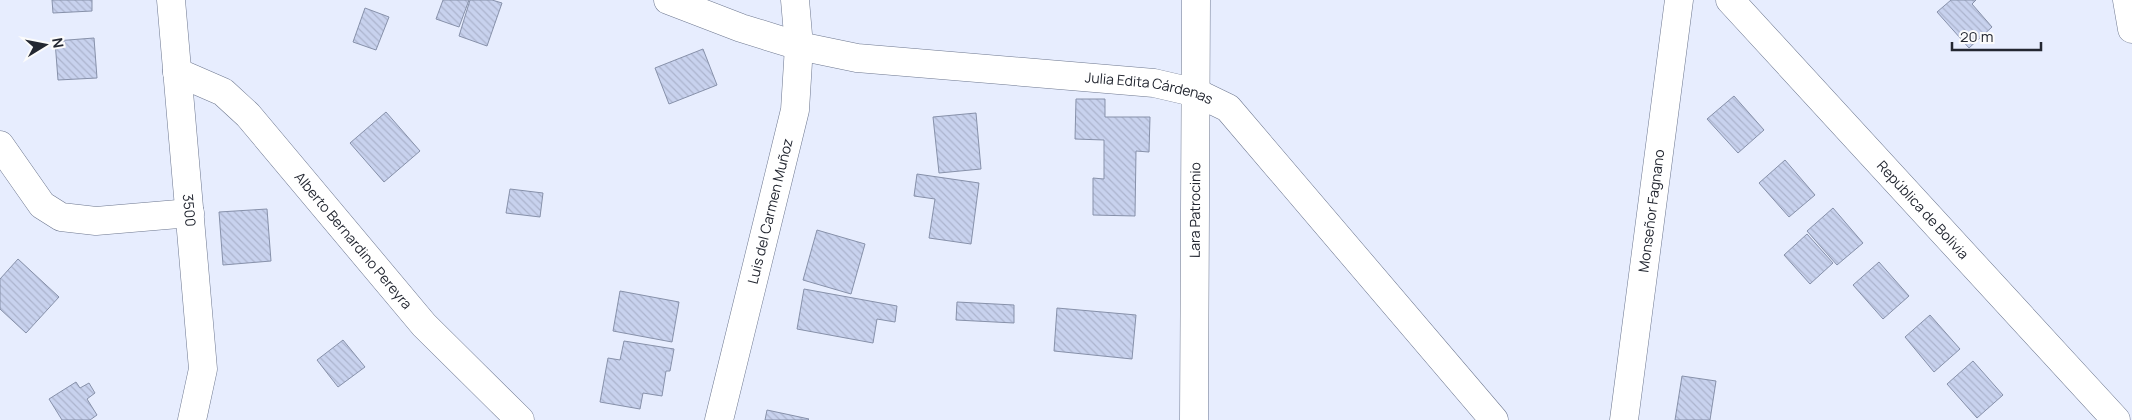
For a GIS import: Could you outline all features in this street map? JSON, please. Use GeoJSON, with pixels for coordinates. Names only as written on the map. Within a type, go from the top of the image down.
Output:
{"type":"FeatureCollection","features":[{"type":"Feature","properties":{"kind":"street","name":"3500"},"geometry":{"type":"LineString","coordinates":[[172,0],[203,370],[192,420]]}},
{"type":"Feature","properties":{"kind":"street","name":"Julia Edita Cárdenas"},"geometry":{"type":"LineString","coordinates":[[668,0],[741,28],[799,46],[857,58],[1154,83],[1197,93],[1228,108],[1494,420]]}},
{"type":"Feature","properties":{"kind":"street","name":"Luis del Carmen Muñoz"},"geometry":{"type":"LineString","coordinates":[[719,420],[795,110],[799,46],[796,0]]}},
{"type":"Feature","properties":{"kind":"street","name":"Lara Patrocinio"},"geometry":{"type":"LineString","coordinates":[[1194,420],[1196,0]]}},
{"type":"Feature","properties":{"kind":"street","name":"Monseñor Fagnano"},"geometry":{"type":"LineString","coordinates":[[1624,420],[1679,0]]}},
{"type":"Feature","properties":{"kind":"street","name":"República de Bolivia"},"geometry":{"type":"LineString","coordinates":[[1730,0],[2116,420]]}},
{"type":"Feature","properties":{"kind":"street"},"geometry":{"type":"LineString","coordinates":[[2127,0],[2132,29]]}},
{"type":"Feature","properties":{"kind":"street","name":"Alberto Bernardino Pereyra"},"geometry":{"type":"LineString","coordinates":[[178,72],[223,92],[248,115],[424,324],[520,420]]}},
{"type":"Feature","properties":{"kind":"street"},"geometry":{"type":"LineString","coordinates":[[0,146],[42,205],[61,217],[96,221],[190,213]]}},
{"type":"Feature","properties":{"kind":"building"},"geometry":{"type":"Polygon","coordinates":[[[52,0],[92,0],[92,11],[53,13],[52,0]]]}},
{"type":"Feature","properties":{"kind":"building"},"geometry":{"type":"Polygon","coordinates":[[[443,0],[469,0],[459,27],[436,19],[443,0]]]}},
{"type":"Feature","properties":{"kind":"building"},"geometry":{"type":"Polygon","coordinates":[[[470,0],[492,0],[502,3],[487,46],[459,36],[470,0]]]}},
{"type":"Feature","properties":{"kind":"building"},"geometry":{"type":"Polygon","coordinates":[[[1951,0],[1976,0],[1972,4],[1992,27],[1969,48],[1937,12],[1951,0]]]}},
{"type":"Feature","properties":{"kind":"building"},"geometry":{"type":"Polygon","coordinates":[[[365,8],[389,17],[376,50],[353,42],[365,8]]]}},
{"type":"Feature","properties":{"kind":"building"},"geometry":{"type":"Polygon","coordinates":[[[94,38],[97,78],[58,80],[55,41],[94,38]]]}},
{"type":"Feature","properties":{"kind":"building"},"geometry":{"type":"Polygon","coordinates":[[[703,49],[717,85],[669,104],[655,68],[703,49]]]}},
{"type":"Feature","properties":{"kind":"building"},"geometry":{"type":"Polygon","coordinates":[[[1734,96],[1764,130],[1738,153],[1707,119],[1734,96]]]}},
{"type":"Feature","properties":{"kind":"building"},"geometry":{"type":"Polygon","coordinates":[[[1076,99],[1105,99],[1105,117],[1150,117],[1149,152],[1136,151],[1135,216],[1093,215],[1093,178],[1104,179],[1104,140],[1075,139],[1076,99]]]}},
{"type":"Feature","properties":{"kind":"building"},"geometry":{"type":"Polygon","coordinates":[[[386,112],[420,151],[384,182],[350,143],[386,112]]]}},
{"type":"Feature","properties":{"kind":"building"},"geometry":{"type":"Polygon","coordinates":[[[976,113],[981,169],[939,173],[933,117],[976,113]]]}},
{"type":"Feature","properties":{"kind":"building"},"geometry":{"type":"Polygon","coordinates":[[[1785,160],[1815,195],[1789,217],[1759,183],[1785,160]]]}},
{"type":"Feature","properties":{"kind":"building"},"geometry":{"type":"Polygon","coordinates":[[[917,174],[979,183],[971,244],[929,238],[935,199],[914,196],[917,174]]]}},
{"type":"Feature","properties":{"kind":"building"},"geometry":{"type":"Polygon","coordinates":[[[510,189],[543,193],[540,217],[506,213],[510,189]]]}},
{"type":"Feature","properties":{"kind":"building"},"geometry":{"type":"Polygon","coordinates":[[[1833,208],[1863,243],[1837,265],[1807,231],[1833,208]]]}},
{"type":"Feature","properties":{"kind":"building"},"geometry":{"type":"Polygon","coordinates":[[[267,209],[271,261],[223,265],[219,212],[267,209]]]}},
{"type":"Feature","properties":{"kind":"building"},"geometry":{"type":"Polygon","coordinates":[[[817,230],[865,244],[851,294],[803,280],[817,230]]]}},
{"type":"Feature","properties":{"kind":"building"},"geometry":{"type":"Polygon","coordinates":[[[1807,234],[1833,263],[1810,284],[1784,255],[1807,234]]]}},
{"type":"Feature","properties":{"kind":"building"},"geometry":{"type":"Polygon","coordinates":[[[18,259],[59,297],[26,333],[0,309],[0,279],[18,259]]]}},
{"type":"Feature","properties":{"kind":"building"},"geometry":{"type":"Polygon","coordinates":[[[1879,262],[1909,296],[1883,319],[1853,285],[1879,262]]]}},
{"type":"Feature","properties":{"kind":"building"},"geometry":{"type":"Polygon","coordinates":[[[804,289],[897,306],[895,322],[877,319],[873,343],[797,329],[804,289]]]}},
{"type":"Feature","properties":{"kind":"building"},"geometry":{"type":"Polygon","coordinates":[[[620,291],[679,302],[672,342],[613,331],[620,291]]]}},
{"type":"Feature","properties":{"kind":"building"},"geometry":{"type":"Polygon","coordinates":[[[957,302],[1014,305],[1014,323],[956,320],[957,302]]]}},
{"type":"Feature","properties":{"kind":"building"},"geometry":{"type":"Polygon","coordinates":[[[1057,308],[1136,315],[1132,359],[1054,351],[1057,308]]]}},
{"type":"Feature","properties":{"kind":"building"},"geometry":{"type":"Polygon","coordinates":[[[1930,315],[1960,349],[1934,372],[1905,337],[1930,315]]]}},
{"type":"Feature","properties":{"kind":"building"},"geometry":{"type":"Polygon","coordinates":[[[343,340],[365,367],[338,387],[317,360],[343,340]]]}},
{"type":"Feature","properties":{"kind":"building"},"geometry":{"type":"Polygon","coordinates":[[[624,341],[674,349],[670,371],[666,371],[662,396],[643,393],[640,409],[600,402],[608,358],[620,360],[624,341]]]}},
{"type":"Feature","properties":{"kind":"building"},"geometry":{"type":"Polygon","coordinates":[[[1973,361],[2003,395],[1977,418],[1947,384],[1973,361]]]}},
{"type":"Feature","properties":{"kind":"building"},"geometry":{"type":"Polygon","coordinates":[[[1682,376],[1716,381],[1710,420],[1675,420],[1682,376]]]}},
{"type":"Feature","properties":{"kind":"building"},"geometry":{"type":"Polygon","coordinates":[[[76,382],[80,388],[89,383],[95,393],[87,399],[97,415],[90,420],[62,420],[49,399],[76,382]]]}},
{"type":"Feature","properties":{"kind":"building"},"geometry":{"type":"Polygon","coordinates":[[[767,410],[809,419],[765,420],[767,410]]]}}]}
